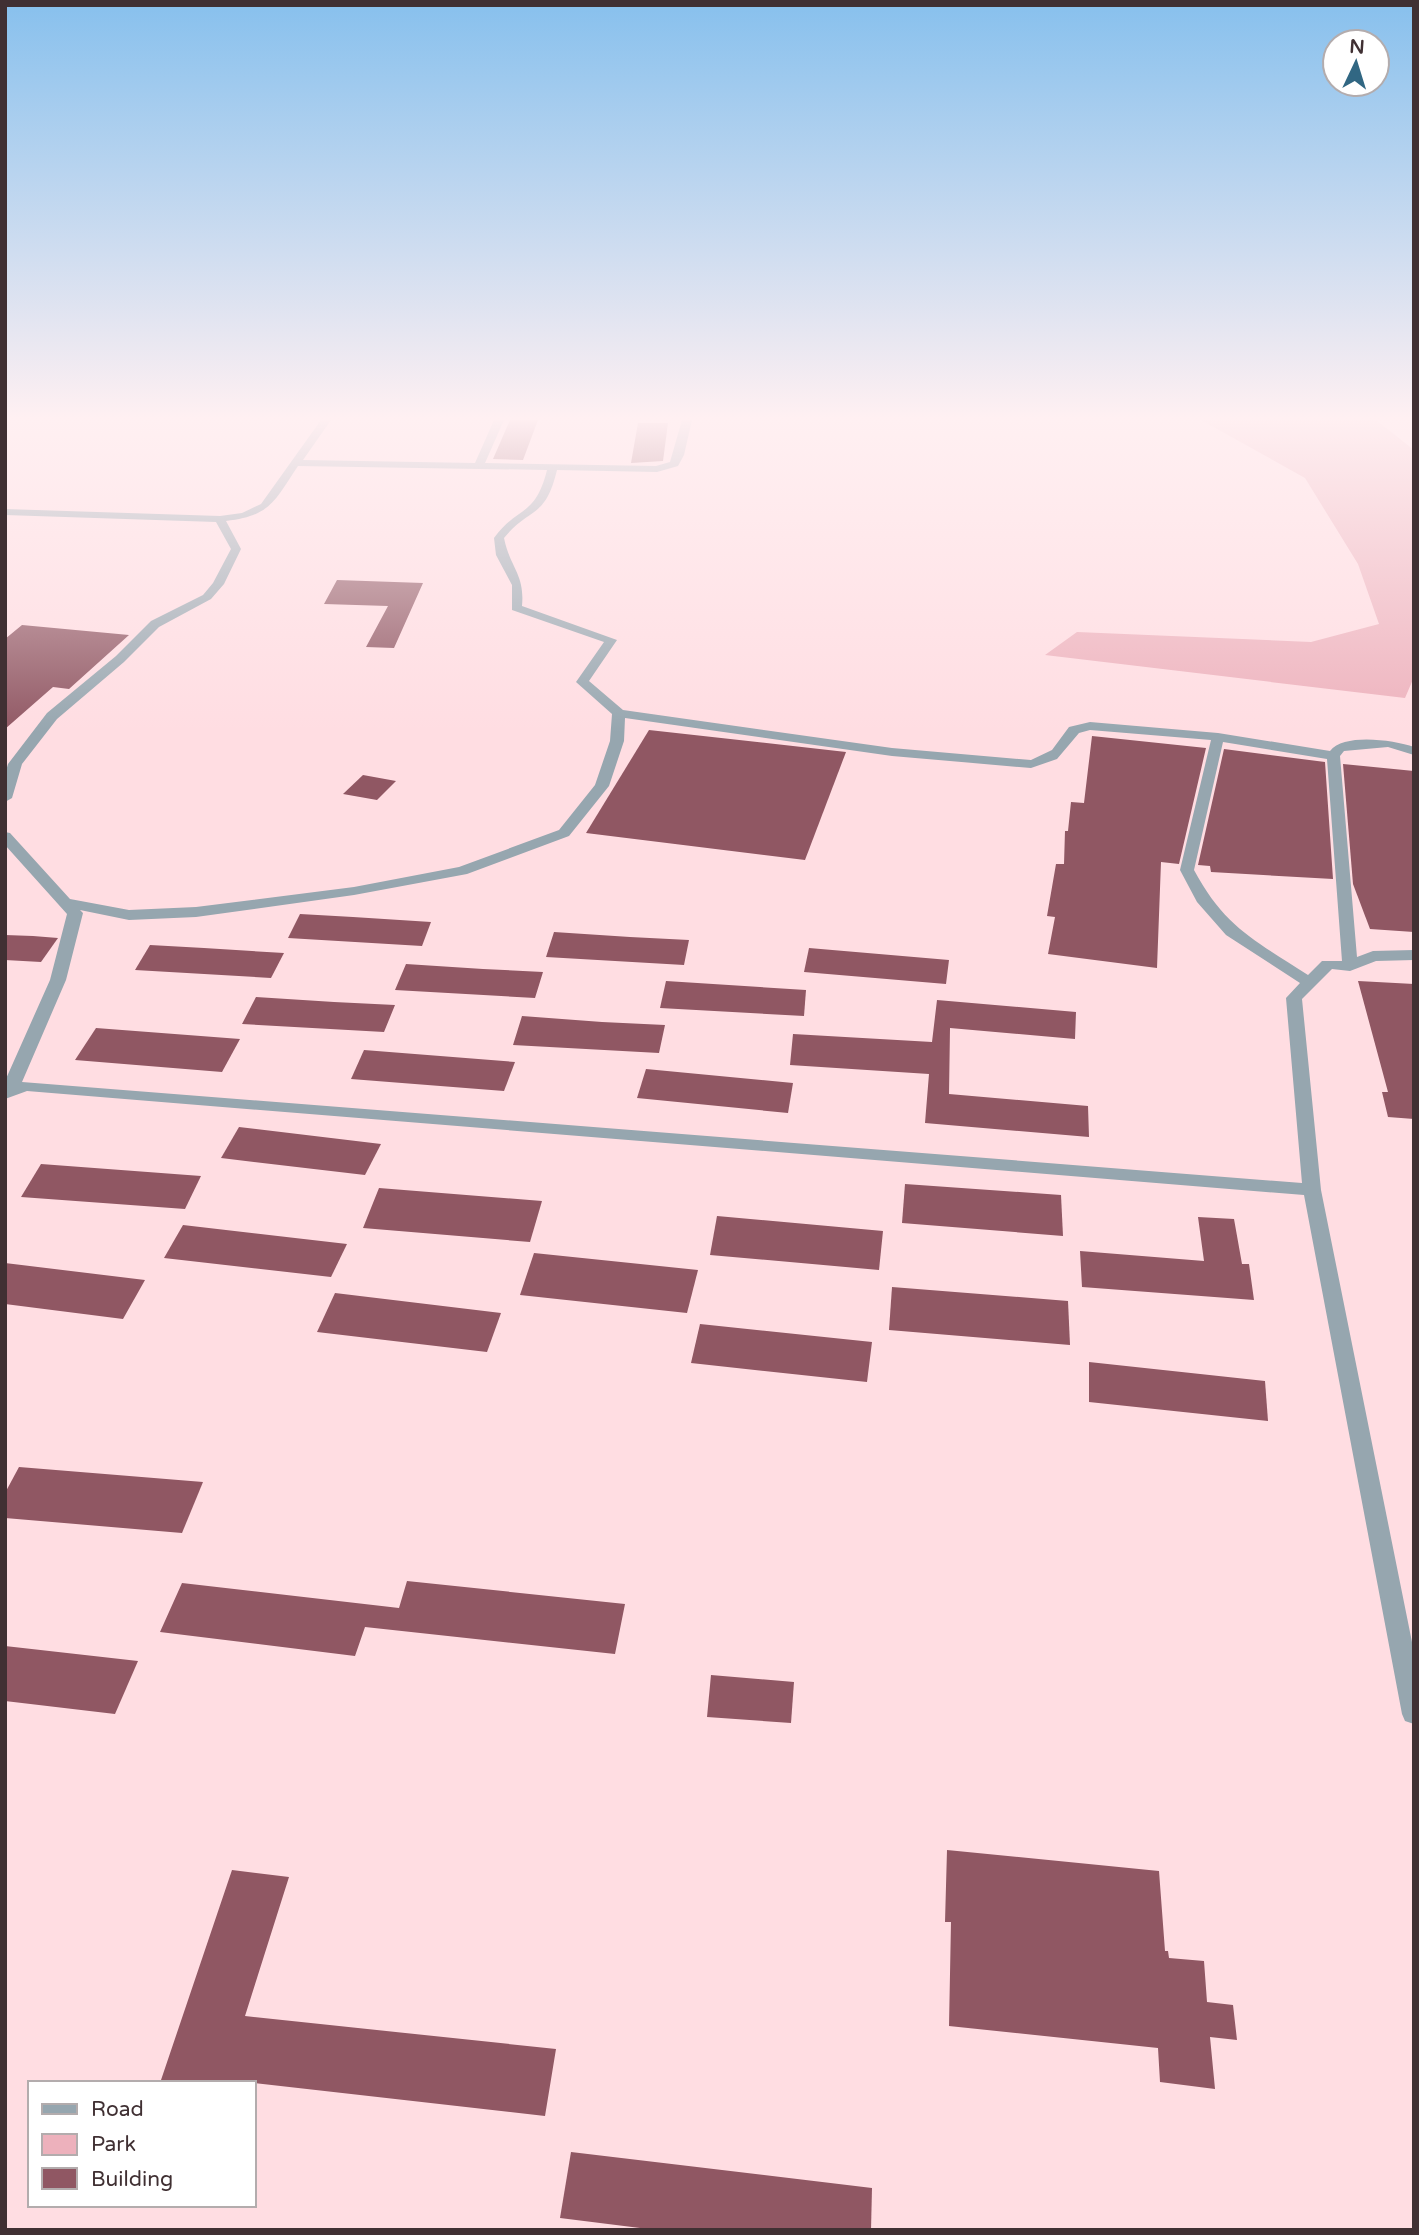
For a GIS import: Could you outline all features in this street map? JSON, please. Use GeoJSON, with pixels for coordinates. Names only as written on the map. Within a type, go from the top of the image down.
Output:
{"type":"FeatureCollection","features":[{"type":"Feature","properties":{"kind":"street"},"geometry":{"type":"LineString","coordinates":[[5,798],[15,764],[51,716],[120,659],[155,624],[207,597],[218,584],[236,549],[221,524]]}},
{"type":"Feature","properties":{"kind":"street"},"geometry":{"type":"LineString","coordinates":[[510,524],[499,538],[502,555],[518,585],[516,608],[611,640],[582,682],[619,713],[892,752],[1031,764],[1050,760],[1058,754],[1074,730],[1090,726],[1218,737],[1333,756]]}},
{"type":"Feature","properties":{"kind":"street"},"geometry":{"type":"LineString","coordinates":[[65,902],[128,915],[196,912],[354,891],[462,871],[564,833],[602,786],[617,741],[619,713]]}},
{"type":"Feature","properties":{"kind":"street"},"geometry":{"type":"LineString","coordinates":[[1218,737],[1188,870],[1202,899],[1231,932],[1309,982]]}},
{"type":"Feature","properties":{"kind":"street"},"geometry":{"type":"LineString","coordinates":[[1350,965],[1333,756],[1340,747],[1389,743],[1414,751]]}},
{"type":"Feature","properties":{"kind":"street"},"geometry":{"type":"LineString","coordinates":[[5,836],[75,913],[58,980],[8,1092]]}},
{"type":"Feature","properties":{"kind":"street"},"geometry":{"type":"LineString","coordinates":[[1414,956],[1373,957],[1350,965],[1328,964],[1294,999],[1312,1190],[1414,1714]]}},
{"type":"Feature","properties":{"kind":"street"},"geometry":{"type":"LineString","coordinates":[[8,1092],[27,1086],[41,1087],[1312,1190]]}},
{"type":"Feature","properties":{"kind":"green space"},"geometry":{"type":"Polygon","coordinates":[[[1334,524],[1414,524],[1414,677],[1405,698],[1045,655],[1077,632],[1311,642],[1379,624],[1358,564],[1334,524]]]}},
{"type":"Feature","properties":{"kind":"building"},"geometry":{"type":"Polygon","coordinates":[[[337,580],[423,583],[394,648],[366,647],[388,606],[324,604],[337,580]]]}},
{"type":"Feature","properties":{"kind":"building"},"geometry":{"type":"Polygon","coordinates":[[[22,625],[129,635],[69,689],[53,687],[5,729],[5,639],[22,625]]]}},
{"type":"Feature","properties":{"kind":"building"},"geometry":{"type":"Polygon","coordinates":[[[649,730],[846,752],[805,860],[586,833],[649,730]]]}},
{"type":"Feature","properties":{"kind":"building"},"geometry":{"type":"Polygon","coordinates":[[[1092,736],[1206,748],[1179,864],[1161,862],[1157,968],[1048,954],[1055,917],[1047,916],[1056,864],[1064,864],[1065,831],[1068,831],[1071,802],[1084,803],[1092,736]]]}},
{"type":"Feature","properties":{"kind":"building"},"geometry":{"type":"Polygon","coordinates":[[[1224,749],[1325,762],[1333,879],[1211,872],[1210,866],[1198,865],[1224,749]]]}},
{"type":"Feature","properties":{"kind":"building"},"geometry":{"type":"Polygon","coordinates":[[[1343,764],[1414,771],[1414,932],[1370,929],[1353,884],[1343,764]]]}},
{"type":"Feature","properties":{"kind":"building"},"geometry":{"type":"Polygon","coordinates":[[[363,775],[396,781],[377,800],[343,794],[363,775]]]}},
{"type":"Feature","properties":{"kind":"building"},"geometry":{"type":"Polygon","coordinates":[[[300,914],[431,922],[422,946],[288,938],[300,914]]]}},
{"type":"Feature","properties":{"kind":"building"},"geometry":{"type":"Polygon","coordinates":[[[554,932],[689,940],[684,965],[546,957],[554,932]]]}},
{"type":"Feature","properties":{"kind":"building"},"geometry":{"type":"Polygon","coordinates":[[[5,935],[58,938],[41,962],[5,960],[5,935]]]}},
{"type":"Feature","properties":{"kind":"building"},"geometry":{"type":"Polygon","coordinates":[[[150,945],[284,953],[271,978],[135,970],[150,945]]]}},
{"type":"Feature","properties":{"kind":"building"},"geometry":{"type":"Polygon","coordinates":[[[809,948],[949,960],[946,984],[804,972],[809,948]]]}},
{"type":"Feature","properties":{"kind":"building"},"geometry":{"type":"Polygon","coordinates":[[[406,964],[543,972],[535,998],[395,990],[406,964]]]}},
{"type":"Feature","properties":{"kind":"building"},"geometry":{"type":"Polygon","coordinates":[[[666,981],[806,990],[804,1016],[660,1008],[666,981]]]}},
{"type":"Feature","properties":{"kind":"building"},"geometry":{"type":"Polygon","coordinates":[[[1358,981],[1414,984],[1414,1119],[1388,1117],[1382,1092],[1388,1092],[1358,981]]]}},
{"type":"Feature","properties":{"kind":"building"},"geometry":{"type":"Polygon","coordinates":[[[256,997],[395,1005],[384,1032],[242,1024],[256,997]]]}},
{"type":"Feature","properties":{"kind":"building"},"geometry":{"type":"Polygon","coordinates":[[[937,1000],[1076,1012],[1075,1039],[950,1028],[949,1094],[1088,1106],[1089,1137],[925,1123],[929,1074],[790,1065],[793,1034],[932,1042],[937,1000]]]}},
{"type":"Feature","properties":{"kind":"building"},"geometry":{"type":"Polygon","coordinates":[[[522,1016],[665,1025],[659,1053],[513,1045],[522,1016]]]}},
{"type":"Feature","properties":{"kind":"building"},"geometry":{"type":"Polygon","coordinates":[[[96,1028],[240,1039],[222,1072],[75,1060],[96,1028]]]}},
{"type":"Feature","properties":{"kind":"building"},"geometry":{"type":"Polygon","coordinates":[[[364,1050],[515,1062],[504,1091],[351,1079],[364,1050]]]}},
{"type":"Feature","properties":{"kind":"building"},"geometry":{"type":"Polygon","coordinates":[[[646,1069],[793,1083],[788,1113],[637,1098],[646,1069]]]}},
{"type":"Feature","properties":{"kind":"building"},"geometry":{"type":"Polygon","coordinates":[[[239,1127],[381,1144],[365,1175],[221,1158],[239,1127]]]}},
{"type":"Feature","properties":{"kind":"building"},"geometry":{"type":"Polygon","coordinates":[[[41,1164],[201,1176],[185,1209],[21,1197],[41,1164]]]}},
{"type":"Feature","properties":{"kind":"building"},"geometry":{"type":"Polygon","coordinates":[[[905,1184],[1061,1195],[1063,1236],[902,1223],[905,1184]]]}},
{"type":"Feature","properties":{"kind":"building"},"geometry":{"type":"Polygon","coordinates":[[[379,1188],[542,1201],[530,1242],[363,1228],[379,1188]]]}},
{"type":"Feature","properties":{"kind":"building"},"geometry":{"type":"Polygon","coordinates":[[[717,1216],[883,1231],[879,1270],[710,1255],[717,1216]]]}},
{"type":"Feature","properties":{"kind":"building"},"geometry":{"type":"Polygon","coordinates":[[[1198,1217],[1234,1219],[1242,1264],[1249,1264],[1254,1300],[1082,1287],[1080,1251],[1204,1261],[1198,1217]]]}},
{"type":"Feature","properties":{"kind":"building"},"geometry":{"type":"Polygon","coordinates":[[[183,1225],[347,1244],[331,1277],[164,1258],[183,1225]]]}},
{"type":"Feature","properties":{"kind":"building"},"geometry":{"type":"Polygon","coordinates":[[[534,1253],[698,1270],[687,1313],[520,1295],[534,1253]]]}},
{"type":"Feature","properties":{"kind":"building"},"geometry":{"type":"Polygon","coordinates":[[[5,1263],[145,1280],[123,1319],[5,1304],[5,1263]]]}},
{"type":"Feature","properties":{"kind":"building"},"geometry":{"type":"Polygon","coordinates":[[[892,1287],[1068,1301],[1070,1345],[889,1330],[892,1287]]]}},
{"type":"Feature","properties":{"kind":"building"},"geometry":{"type":"Polygon","coordinates":[[[335,1293],[501,1313],[487,1352],[317,1332],[335,1293]]]}},
{"type":"Feature","properties":{"kind":"building"},"geometry":{"type":"Polygon","coordinates":[[[700,1324],[872,1342],[867,1382],[691,1363],[700,1324]]]}},
{"type":"Feature","properties":{"kind":"building"},"geometry":{"type":"Polygon","coordinates":[[[1089,1362],[1265,1381],[1268,1421],[1089,1402],[1089,1362]]]}},
{"type":"Feature","properties":{"kind":"building"},"geometry":{"type":"Polygon","coordinates":[[[19,1467],[203,1482],[182,1533],[5,1518],[5,1493],[19,1467]]]}},
{"type":"Feature","properties":{"kind":"building"},"geometry":{"type":"Polygon","coordinates":[[[407,1581],[625,1604],[615,1654],[365,1627],[355,1656],[160,1632],[182,1583],[399,1608],[407,1581]]]}},
{"type":"Feature","properties":{"kind":"building"},"geometry":{"type":"Polygon","coordinates":[[[5,1646],[138,1661],[115,1714],[5,1701],[5,1646]]]}},
{"type":"Feature","properties":{"kind":"building"},"geometry":{"type":"Polygon","coordinates":[[[711,1675],[794,1682],[791,1723],[707,1717],[711,1675]]]}},
{"type":"Feature","properties":{"kind":"building"},"geometry":{"type":"Polygon","coordinates":[[[947,1850],[1159,1871],[1165,1951],[1168,1951],[1169,1958],[1204,1961],[1207,2002],[1233,2005],[1237,2040],[1210,2037],[1215,2089],[1160,2082],[1158,2048],[949,2026],[951,1922],[945,1922],[947,1850]]]}},
{"type":"Feature","properties":{"kind":"building"},"geometry":{"type":"Polygon","coordinates":[[[232,1870],[289,1877],[245,2016],[556,2049],[545,2116],[256,2083],[256,2081],[161,2081],[232,1870]]]}},
{"type":"Feature","properties":{"kind":"building"},"geometry":{"type":"Polygon","coordinates":[[[571,2152],[872,2188],[871,2230],[656,2230],[560,2218],[571,2152]]]}}]}
